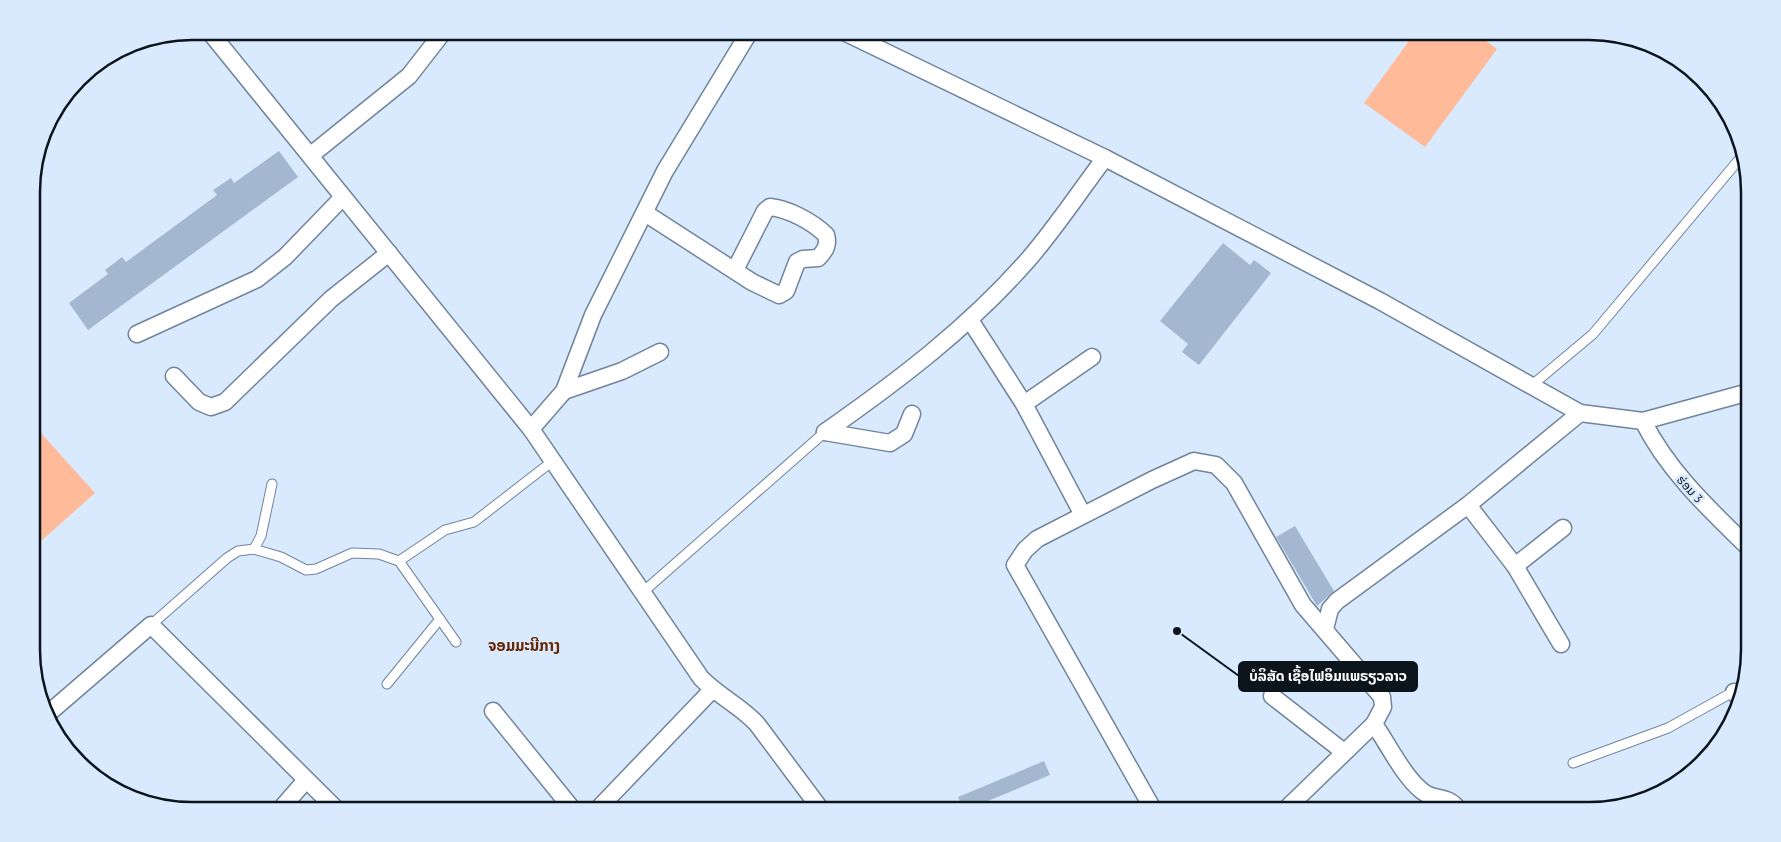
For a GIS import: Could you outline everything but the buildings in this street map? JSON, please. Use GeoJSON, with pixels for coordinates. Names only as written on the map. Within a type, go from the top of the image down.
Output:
{"type":"FeatureCollection","features":[{"type":"Feature","properties":{"kind":"street"},"geometry":{"type":"LineString","coordinates":[[216,40],[531,429],[554,460],[701,678],[712,690],[748,714],[815,802]]}},
{"type":"Feature","properties":{"kind":"street"},"geometry":{"type":"LineString","coordinates":[[311,155],[410,76],[437,40]]}},
{"type":"Feature","properties":{"kind":"street"},"geometry":{"type":"LineString","coordinates":[[531,429],[564,391],[594,315],[665,171],[745,40]]}},
{"type":"Feature","properties":{"kind":"street"},"geometry":{"type":"LineString","coordinates":[[861,40],[1105,158],[1380,301],[1580,413],[1642,421],[1741,394]]}},
{"type":"Feature","properties":{"kind":"street"},"geometry":{"type":"LineString","coordinates":[[825,432],[898,382],[970,320],[1028,260],[1105,158]]}},
{"type":"Feature","properties":{"kind":"street"},"geometry":{"type":"LineString","coordinates":[[137,334],[257,279],[285,257],[344,197]]}},
{"type":"Feature","properties":{"kind":"street"},"geometry":{"type":"LineString","coordinates":[[645,213],[735,270],[779,296],[783,294],[797,262],[803,259],[818,258],[827,247],[826,235],[817,226],[779,208],[770,207],[765,211],[735,270]]}},
{"type":"Feature","properties":{"kind":"street"},"geometry":{"type":"LineString","coordinates":[[174,376],[199,402],[211,407],[225,402],[331,299],[389,253]]}},
{"type":"Feature","properties":{"kind":"street"},"geometry":{"type":"LineString","coordinates":[[970,320],[1024,404],[1083,515]]}},
{"type":"Feature","properties":{"kind":"street"},"geometry":{"type":"LineString","coordinates":[[564,391],[622,372],[660,352]]}},
{"type":"Feature","properties":{"kind":"street"},"geometry":{"type":"LineString","coordinates":[[1024,404],[1092,356]]}},
{"type":"Feature","properties":{"kind":"street"},"geometry":{"type":"LineString","coordinates":[[1325,629],[1330,609],[1337,600],[1468,505],[1580,413]]}},
{"type":"Feature","properties":{"kind":"street"},"geometry":{"type":"LineString","coordinates":[[825,432],[890,443],[904,434],[912,414]]}},
{"type":"Feature","properties":{"kind":"street","name":"ຮ່ອມ 3"},"geometry":{"type":"LineString","coordinates":[[1642,421],[1654,443],[1676,474],[1699,500],[1741,540]]}},
{"type":"Feature","properties":{"kind":"street"},"geometry":{"type":"LineString","coordinates":[[1149,802],[1015,565],[1025,550],[1037,539],[1194,461],[1216,465],[1234,482],[1303,605],[1382,697],[1383,707],[1374,724],[1293,802]]}},
{"type":"Feature","properties":{"kind":"street"},"geometry":{"type":"LineString","coordinates":[[1468,505],[1515,566],[1561,644]]}},
{"type":"Feature","properties":{"kind":"street"},"geometry":{"type":"LineString","coordinates":[[1515,566],[1563,528]]}},
{"type":"Feature","properties":{"kind":"street"},"geometry":{"type":"LineString","coordinates":[[53,710],[151,625],[329,802]]}},
{"type":"Feature","properties":{"kind":"street"},"geometry":{"type":"LineString","coordinates":[[605,802],[712,690]]}},
{"type":"Feature","properties":{"kind":"street"},"geometry":{"type":"LineString","coordinates":[[1272,696],[1344,752]]}},
{"type":"Feature","properties":{"kind":"street"},"geometry":{"type":"LineString","coordinates":[[493,711],[567,802]]}},
{"type":"Feature","properties":{"kind":"street"},"geometry":{"type":"LineString","coordinates":[[1374,724],[1411,780],[1422,792],[1444,797],[1450,802]]}},
{"type":"Feature","properties":{"kind":"street"},"geometry":{"type":"LineString","coordinates":[[288,802],[306,780]]}},
{"type":"Feature","properties":{"kind":"lane"},"geometry":{"type":"LineString","coordinates":[[1531,386],[1593,334],[1738,161]]}},
{"type":"Feature","properties":{"kind":"lane"},"geometry":{"type":"LineString","coordinates":[[642,592],[825,432]]}},
{"type":"Feature","properties":{"kind":"lane"},"geometry":{"type":"LineString","coordinates":[[399,561],[445,530],[480,518],[554,460]]}},
{"type":"Feature","properties":{"kind":"lane"},"geometry":{"type":"LineString","coordinates":[[254,549],[261,536],[272,484]]}},
{"type":"Feature","properties":{"kind":"lane"},"geometry":{"type":"LineString","coordinates":[[151,625],[227,558],[238,551],[254,549],[282,557],[306,570],[316,569],[352,552],[378,554],[399,561],[456,642]]}},
{"type":"Feature","properties":{"kind":"lane"},"geometry":{"type":"LineString","coordinates":[[388,684],[440,619]]}},
{"type":"Feature","properties":{"kind":"lane"},"geometry":{"type":"LineString","coordinates":[[1574,763],[1668,728],[1734,696]]}},
{"type":"Feature","properties":{"kind":"shaded area"},"geometry":{"type":"Polygon","coordinates":[[[1410,40],[1485,40],[1497,49],[1425,147],[1364,103],[1410,40]]]}},
{"type":"Feature","properties":{"kind":"shaded area"},"geometry":{"type":"Polygon","coordinates":[[[40,432],[95,493],[40,542],[40,432]]]}},
{"type":"Feature","properties":{"kind":"place","name":"ບໍລິສັດ ເຊື້ອໄຟອິມແພຣຽວລາວ"},"geometry":{"type":"Point","coordinates":[1177,631]}},
{"type":"Feature","properties":{"kind":"district","name":"ຈອມມະນີກາງ"},"geometry":{"type":"Point","coordinates":[524,645]}}]}
